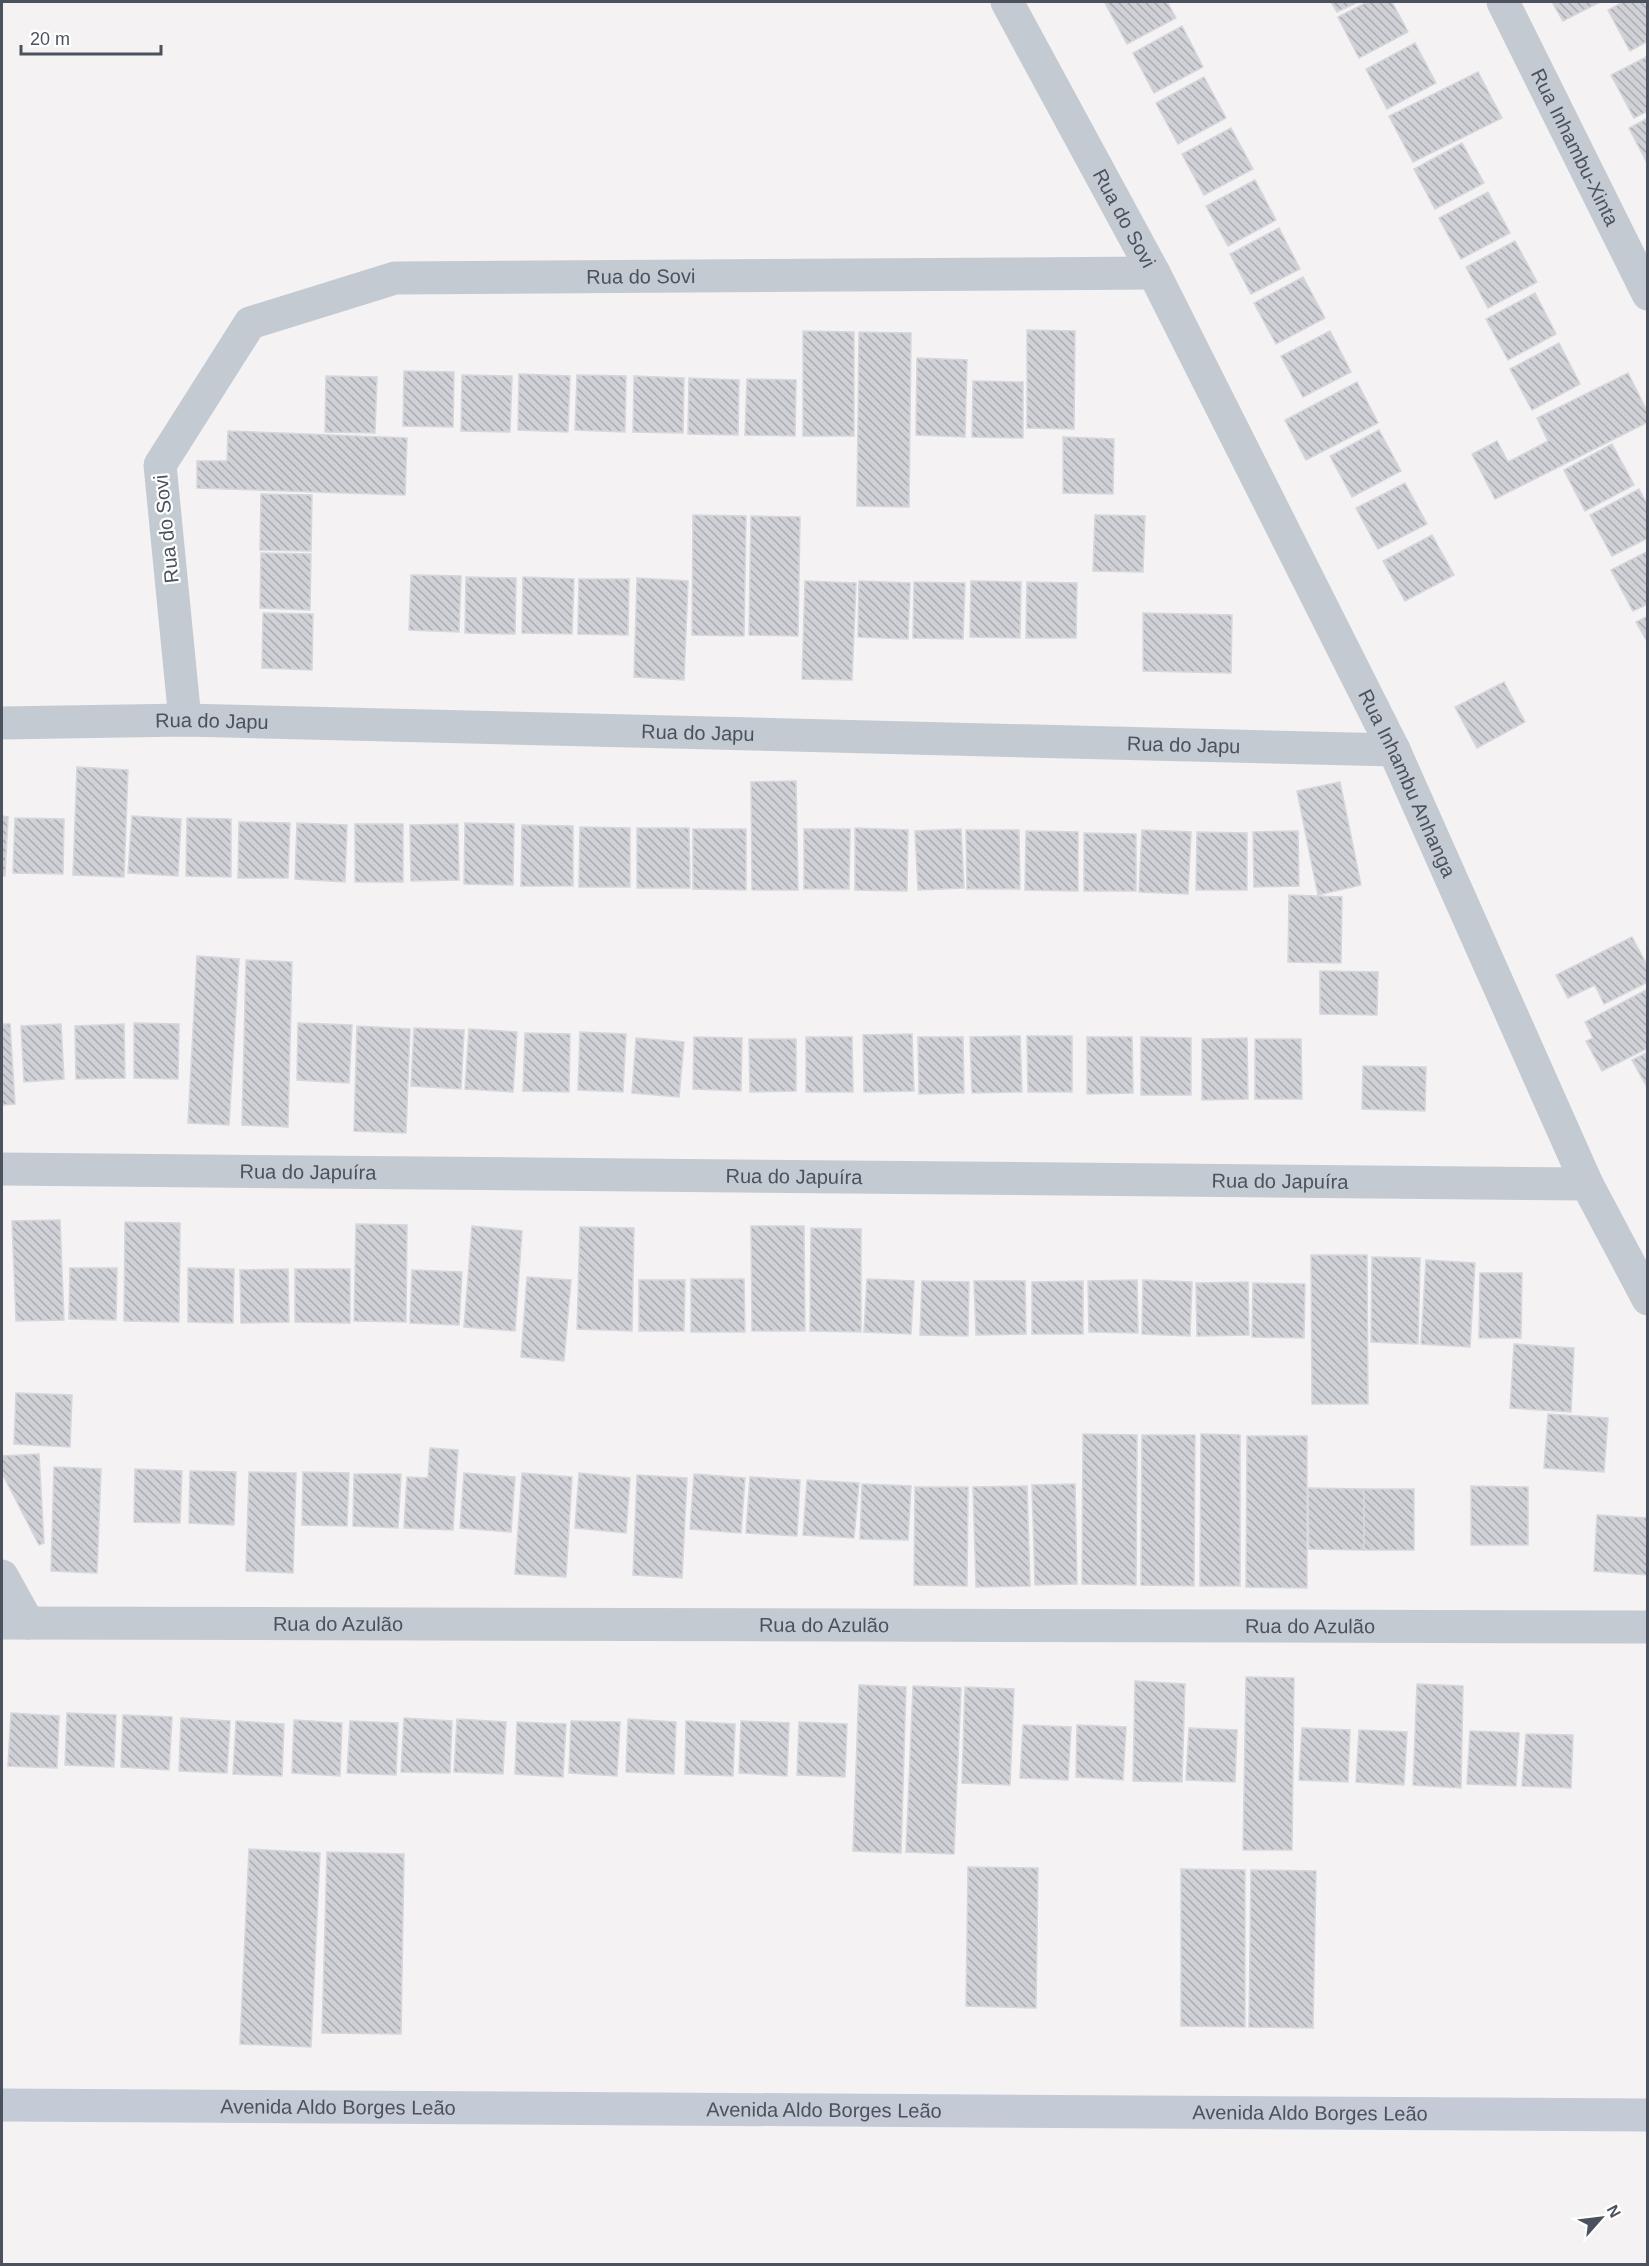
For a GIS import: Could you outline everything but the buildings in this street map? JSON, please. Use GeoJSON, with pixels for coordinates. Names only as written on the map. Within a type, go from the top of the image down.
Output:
{"type":"FeatureCollection","features":[{"type":"Feature","properties":{"kind":"street","name":"Rua do Sovi"},"geometry":{"type":"LineString","coordinates":[[185,720],[160,465],[250,323],[395,278],[1154,273],[1007,2]]}},
{"type":"Feature","properties":{"kind":"street","name":"Rua Inhambu-Xinta"},"geometry":{"type":"LineString","coordinates":[[1503,2],[1647,294]]}},
{"type":"Feature","properties":{"kind":"street","name":"Rua Inhambu Anhanga"},"geometry":{"type":"LineString","coordinates":[[1154,273],[1394,750],[1587,1184],[1647,1299]]}},
{"type":"Feature","properties":{"kind":"street","name":"Rua do Japu"},"geometry":{"type":"LineString","coordinates":[[2,723],[185,720],[1394,750]]}},
{"type":"Feature","properties":{"kind":"street","name":"Rua do Japuíra"},"geometry":{"type":"LineString","coordinates":[[2,1169],[1587,1184]]}},
{"type":"Feature","properties":{"kind":"street"},"geometry":{"type":"LineString","coordinates":[[2,1576],[15,1623]]}},
{"type":"Feature","properties":{"kind":"street","name":"Rua do Azulão"},"geometry":{"type":"LineString","coordinates":[[15,1623],[1647,1627]]}},
{"type":"Feature","properties":{"kind":"street","name":"Avenida Aldo Borges Leão"},"geometry":{"type":"LineString","coordinates":[[2,2105],[1647,2115]]}}]}
